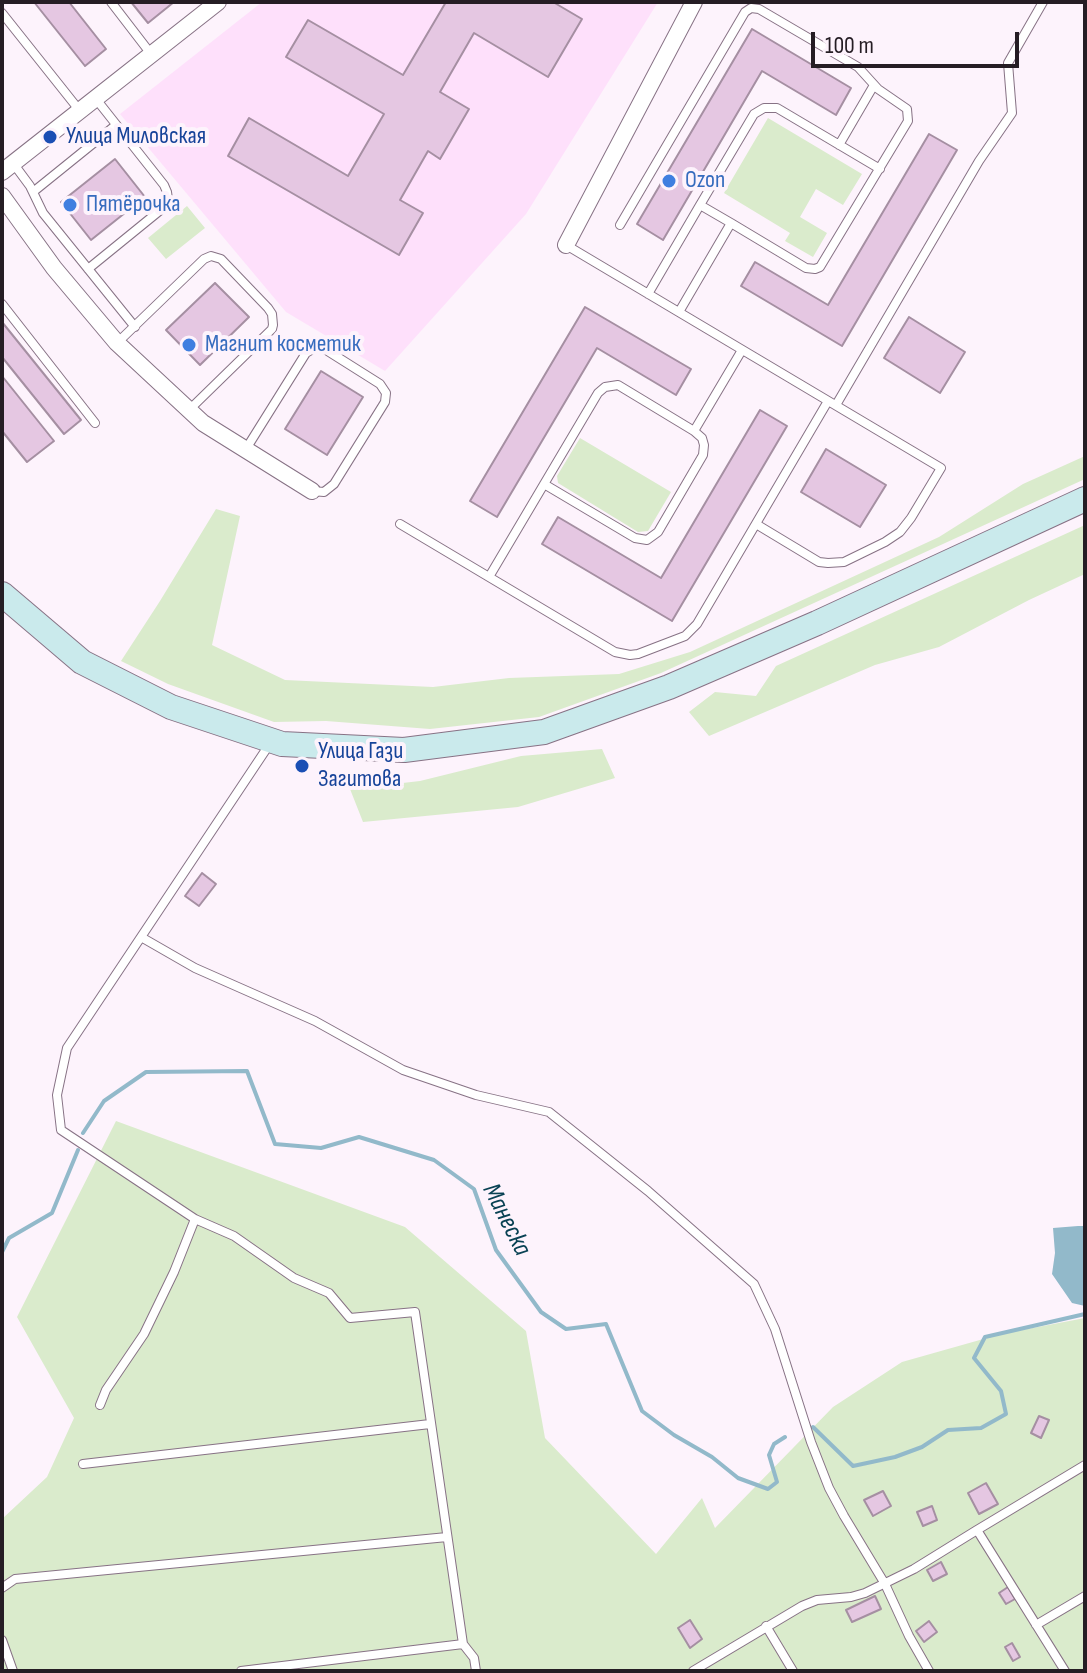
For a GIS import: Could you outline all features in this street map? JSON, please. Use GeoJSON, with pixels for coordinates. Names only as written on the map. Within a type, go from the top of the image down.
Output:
{"type":"FeatureCollection","features":[{"type":"Feature","properties":{"kind":"main road"},"geometry":{"type":"LineString","coordinates":[[2,594],[82,662],[171,707],[282,744],[404,750],[544,732],[669,687],[817,623],[1085,499]]}},
{"type":"Feature","properties":{"kind":"street"},"geometry":{"type":"LineString","coordinates":[[7,168],[218,2]]}},
{"type":"Feature","properties":{"kind":"street"},"geometry":{"type":"LineString","coordinates":[[566,245],[694,2]]}},
{"type":"Feature","properties":{"kind":"street"},"geometry":{"type":"LineString","coordinates":[[2,196],[54,268],[117,343],[203,423],[312,491]]}},
{"type":"Feature","properties":{"kind":"lane"},"geometry":{"type":"LineString","coordinates":[[111,2],[151,54]]}},
{"type":"Feature","properties":{"kind":"lane"},"geometry":{"type":"LineString","coordinates":[[400,524],[615,652],[638,654],[678,639],[690,631],[979,161],[1012,113],[1008,63],[1043,2]]}},
{"type":"Feature","properties":{"kind":"lane"},"geometry":{"type":"LineString","coordinates":[[620,225],[747,10],[756,8],[772,16],[858,67],[874,85],[909,113],[908,121],[825,262],[815,269],[806,268],[700,205]]}},
{"type":"Feature","properties":{"kind":"lane"},"geometry":{"type":"LineString","coordinates":[[2,13],[80,111]]}},
{"type":"Feature","properties":{"kind":"lane"},"geometry":{"type":"LineString","coordinates":[[839,145],[874,85]]}},
{"type":"Feature","properties":{"kind":"lane"},"geometry":{"type":"LineString","coordinates":[[88,269],[163,208],[168,199],[164,185],[95,99]]}},
{"type":"Feature","properties":{"kind":"lane"},"geometry":{"type":"LineString","coordinates":[[648,294],[754,114],[764,108],[777,108],[880,169]]}},
{"type":"Feature","properties":{"kind":"lane"},"geometry":{"type":"LineString","coordinates":[[33,192],[116,125]]}},
{"type":"Feature","properties":{"kind":"lane"},"geometry":{"type":"LineString","coordinates":[[7,168],[33,192],[40,209],[135,327]]}},
{"type":"Feature","properties":{"kind":"lane"},"geometry":{"type":"LineString","coordinates":[[679,312],[731,223]]}},
{"type":"Feature","properties":{"kind":"lane"},"geometry":{"type":"LineString","coordinates":[[566,245],[941,468],[906,526],[893,538],[837,563],[819,562],[756,524]]}},
{"type":"Feature","properties":{"kind":"lane"},"geometry":{"type":"LineString","coordinates":[[117,343],[204,259],[211,256],[221,259],[272,314],[272,329],[188,410]]}},
{"type":"Feature","properties":{"kind":"lane"},"geometry":{"type":"LineString","coordinates":[[2,304],[95,423]]}},
{"type":"Feature","properties":{"kind":"lane"},"geometry":{"type":"LineString","coordinates":[[246,450],[310,350],[323,348],[384,388],[386,393],[385,402],[334,484],[324,492],[312,491]]}},
{"type":"Feature","properties":{"kind":"lane"},"geometry":{"type":"LineString","coordinates":[[694,431],[742,350]]}},
{"type":"Feature","properties":{"kind":"lane"},"geometry":{"type":"LineString","coordinates":[[489,577],[544,484],[598,393],[609,385],[618,385],[694,431],[702,438],[704,445],[703,455],[658,532],[647,540],[635,538],[544,484]]}},
{"type":"Feature","properties":{"kind":"lane"},"geometry":{"type":"LineString","coordinates":[[272,741],[67,1048],[57,1095],[61,1130],[195,1219],[234,1236],[294,1278],[329,1293],[350,1318],[415,1312],[463,1644],[474,1658],[476,1671]]}},
{"type":"Feature","properties":{"kind":"lane"},"geometry":{"type":"LineString","coordinates":[[141,937],[195,968],[315,1021],[403,1070],[476,1095],[549,1112],[648,1191],[754,1284],[775,1329],[829,1488],[885,1584],[929,1671]]}},
{"type":"Feature","properties":{"kind":"lane"},"geometry":{"type":"LineString","coordinates":[[100,1405],[106,1390],[144,1334],[195,1219]]}},
{"type":"Feature","properties":{"kind":"lane"},"geometry":{"type":"LineString","coordinates":[[83,1464],[430,1424]]}},
{"type":"Feature","properties":{"kind":"lane"},"geometry":{"type":"LineString","coordinates":[[693,1671],[809,1603],[856,1596],[885,1584],[936,1557],[1085,1465]]}},
{"type":"Feature","properties":{"kind":"lane"},"geometry":{"type":"LineString","coordinates":[[977,1530],[1065,1671]]}},
{"type":"Feature","properties":{"kind":"lane"},"geometry":{"type":"LineString","coordinates":[[2,1588],[15,1579],[447,1537]]}},
{"type":"Feature","properties":{"kind":"lane"},"geometry":{"type":"LineString","coordinates":[[1036,1625],[1085,1596]]}},
{"type":"Feature","properties":{"kind":"lane"},"geometry":{"type":"LineString","coordinates":[[766,1626],[793,1671]]}},
{"type":"Feature","properties":{"kind":"lane"},"geometry":{"type":"LineString","coordinates":[[2,1640],[13,1671]]}},
{"type":"Feature","properties":{"kind":"lane"},"geometry":{"type":"LineString","coordinates":[[241,1671],[463,1644]]}},
{"type":"Feature","properties":{"kind":"shaded area"},"geometry":{"type":"Polygon","coordinates":[[[262,2],[658,2],[526,214],[385,371],[286,312],[120,114],[262,2]]]}},
{"type":"Feature","properties":{"kind":"green space"},"geometry":{"type":"Polygon","coordinates":[[[768,118],[862,174],[843,205],[816,189],[800,217],[827,233],[813,257],[785,241],[790,233],[724,193],[768,118]]]}},
{"type":"Feature","properties":{"kind":"green space"},"geometry":{"type":"Polygon","coordinates":[[[187,206],[205,228],[166,259],[148,238],[187,206]]]}},
{"type":"Feature","properties":{"kind":"green space"},"geometry":{"type":"Polygon","coordinates":[[[580,438],[671,492],[648,531],[638,532],[558,483],[557,476],[580,438]]]}},
{"type":"Feature","properties":{"kind":"green space"},"geometry":{"type":"Polygon","coordinates":[[[1085,456],[1085,479],[661,673],[539,717],[430,729],[326,721],[274,722],[168,684],[121,661],[216,509],[240,516],[212,645],[285,680],[433,687],[509,678],[619,674],[690,652],[939,537],[1023,484],[1085,456]]]}},
{"type":"Feature","properties":{"kind":"green space"},"geometry":{"type":"Polygon","coordinates":[[[1085,525],[1085,574],[939,647],[875,665],[709,736],[689,712],[715,692],[756,696],[776,666],[1085,525]]]}},
{"type":"Feature","properties":{"kind":"green space"},"geometry":{"type":"Polygon","coordinates":[[[602,749],[615,778],[518,807],[363,822],[350,789],[420,781],[521,756],[602,749]]]}},
{"type":"Feature","properties":{"kind":"green space"},"geometry":{"type":"Polygon","coordinates":[[[116,1121],[405,1227],[526,1331],[545,1438],[656,1554],[702,1498],[715,1528],[833,1407],[902,1362],[1001,1334],[1085,1318],[1085,1671],[2,1671],[2,1519],[47,1477],[74,1418],[17,1317],[116,1121]]]}},
{"type":"Feature","properties":{"kind":"water"},"geometry":{"type":"Polygon","coordinates":[[[1085,1226],[1085,1306],[1072,1303],[1052,1274],[1055,1253],[1053,1228],[1085,1226]]]}},
{"type":"Feature","properties":{"kind":"building"},"geometry":{"type":"Polygon","coordinates":[[[34,2],[69,2],[106,49],[85,66],[34,2]]]}},
{"type":"Feature","properties":{"kind":"building"},"geometry":{"type":"Polygon","coordinates":[[[131,2],[174,2],[148,23],[131,2]]]}},
{"type":"Feature","properties":{"kind":"building"},"geometry":{"type":"Polygon","coordinates":[[[446,2],[553,2],[582,19],[548,77],[474,33],[440,92],[469,109],[440,159],[428,151],[400,200],[423,213],[399,255],[228,156],[249,118],[348,176],[384,114],[286,57],[308,20],[403,75],[446,2]]]}},
{"type":"Feature","properties":{"kind":"building"},"geometry":{"type":"Polygon","coordinates":[[[752,29],[851,88],[836,115],[762,71],[663,240],[637,224],[752,29]]]}},
{"type":"Feature","properties":{"kind":"building"},"geometry":{"type":"Polygon","coordinates":[[[929,134],[957,150],[842,346],[741,286],[755,262],[828,305],[929,134]]]}},
{"type":"Feature","properties":{"kind":"building"},"geometry":{"type":"Polygon","coordinates":[[[115,159],[145,197],[91,240],[61,202],[115,159]]]}},
{"type":"Feature","properties":{"kind":"building"},"geometry":{"type":"Polygon","coordinates":[[[215,283],[249,317],[200,365],[166,330],[215,283]]]}},
{"type":"Feature","properties":{"kind":"building"},"geometry":{"type":"Polygon","coordinates":[[[585,307],[691,369],[676,395],[597,348],[497,517],[470,501],[585,307]]]}},
{"type":"Feature","properties":{"kind":"building"},"geometry":{"type":"Polygon","coordinates":[[[909,317],[965,352],[940,393],[884,358],[909,317]]]}},
{"type":"Feature","properties":{"kind":"building"},"geometry":{"type":"Polygon","coordinates":[[[2,322],[81,420],[64,434],[2,357],[2,322]]]}},
{"type":"Feature","properties":{"kind":"building"},"geometry":{"type":"Polygon","coordinates":[[[321,371],[363,397],[327,455],[285,429],[321,371]]]}},
{"type":"Feature","properties":{"kind":"building"},"geometry":{"type":"Polygon","coordinates":[[[2,376],[54,441],[27,462],[2,431],[2,376]]]}},
{"type":"Feature","properties":{"kind":"building"},"geometry":{"type":"Polygon","coordinates":[[[760,410],[787,426],[672,621],[542,544],[558,517],[661,578],[760,410]]]}},
{"type":"Feature","properties":{"kind":"building"},"geometry":{"type":"Polygon","coordinates":[[[826,449],[886,485],[860,527],[801,492],[826,449]]]}},
{"type":"Feature","properties":{"kind":"building"},"geometry":{"type":"Polygon","coordinates":[[[202,873],[216,884],[199,906],[185,896],[202,873]]]}},
{"type":"Feature","properties":{"kind":"building"},"geometry":{"type":"Polygon","coordinates":[[[1039,1416],[1049,1420],[1041,1438],[1031,1433],[1039,1416]]]}},
{"type":"Feature","properties":{"kind":"building"},"geometry":{"type":"Polygon","coordinates":[[[986,1483],[998,1504],[979,1514],[968,1493],[986,1483]]]}},
{"type":"Feature","properties":{"kind":"building"},"geometry":{"type":"Polygon","coordinates":[[[883,1491],[891,1506],[873,1516],[864,1500],[883,1491]]]}},
{"type":"Feature","properties":{"kind":"building"},"geometry":{"type":"Polygon","coordinates":[[[932,1506],[937,1520],[923,1526],[917,1512],[932,1506]]]}},
{"type":"Feature","properties":{"kind":"building"},"geometry":{"type":"Polygon","coordinates":[[[941,1562],[947,1574],[933,1581],[927,1570],[941,1562]]]}},
{"type":"Feature","properties":{"kind":"building"},"geometry":{"type":"Polygon","coordinates":[[[1008,1587],[1015,1599],[1006,1604],[999,1593],[1008,1587]]]}},
{"type":"Feature","properties":{"kind":"building"},"geometry":{"type":"Polygon","coordinates":[[[875,1596],[881,1609],[852,1622],[846,1610],[875,1596]]]}},
{"type":"Feature","properties":{"kind":"building"},"geometry":{"type":"Polygon","coordinates":[[[690,1620],[702,1639],[690,1648],[678,1628],[690,1620]]]}},
{"type":"Feature","properties":{"kind":"building"},"geometry":{"type":"Polygon","coordinates":[[[929,1621],[937,1632],[924,1642],[916,1631],[929,1621]]]}},
{"type":"Feature","properties":{"kind":"building"},"geometry":{"type":"Polygon","coordinates":[[[1012,1643],[1020,1657],[1013,1661],[1005,1647],[1012,1643]]]}},
{"type":"Feature","properties":{"kind":"waterway","name":"Манеска"},"geometry":{"type":"LineString","coordinates":[[83,1133],[104,1101],[146,1072],[247,1071],[275,1144],[321,1148],[359,1137],[434,1160],[474,1189],[496,1250],[541,1312],[566,1329],[606,1324],[642,1411],[674,1435],[712,1457],[738,1478],[768,1489],[777,1482],[769,1455],[774,1444],[785,1437]]}},
{"type":"Feature","properties":{"kind":"waterway","name":"Манеска"},"geometry":{"type":"LineString","coordinates":[[2,1252],[9,1238],[52,1213],[78,1150]]}},
{"type":"Feature","properties":{"kind":"waterway","name":"Манеска"},"geometry":{"type":"LineString","coordinates":[[813,1427],[853,1466],[895,1457],[922,1447],[948,1430],[981,1428],[1006,1414],[1001,1391],[974,1358],[985,1337],[1085,1314]]}},
{"type":"Feature","properties":{"kind":"place","name":"Улица Миловская"},"geometry":{"type":"Point","coordinates":[50,137]}},
{"type":"Feature","properties":{"kind":"place","name":"Ozon"},"geometry":{"type":"Point","coordinates":[669,181]}},
{"type":"Feature","properties":{"kind":"place","name":"Пятёрочка"},"geometry":{"type":"Point","coordinates":[70,205]}},
{"type":"Feature","properties":{"kind":"place","name":"Магнит косметик"},"geometry":{"type":"Point","coordinates":[189,345]}},
{"type":"Feature","properties":{"kind":"place","name":"Улица Гази Загитова"},"geometry":{"type":"Point","coordinates":[302,766]}}]}
